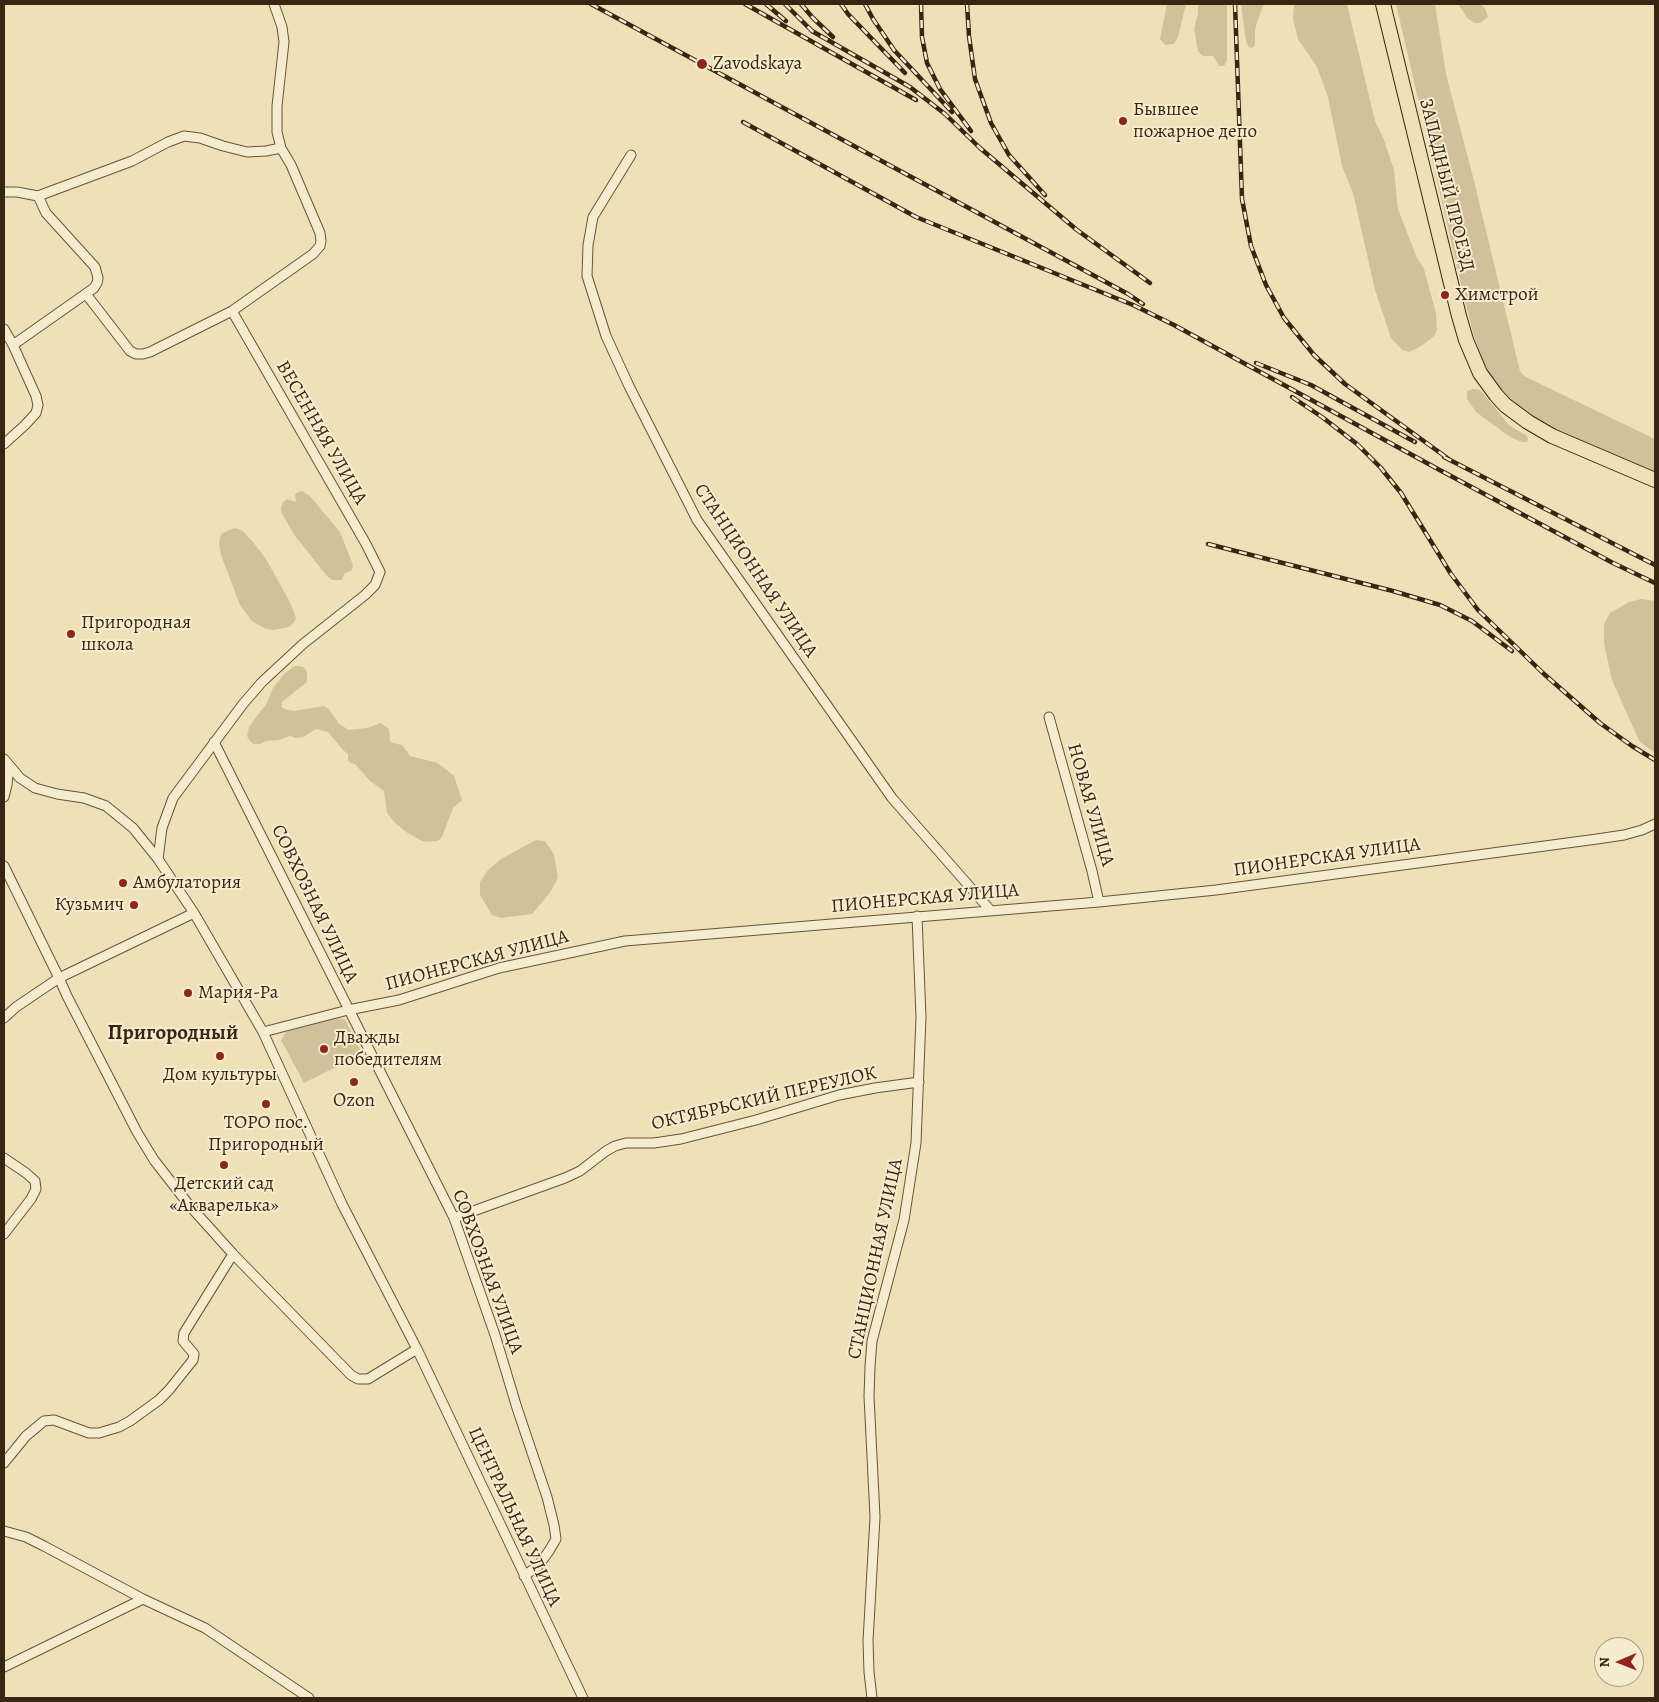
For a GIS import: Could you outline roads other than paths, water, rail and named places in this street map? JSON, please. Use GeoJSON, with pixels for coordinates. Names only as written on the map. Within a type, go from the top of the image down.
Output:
{"type":"FeatureCollection","features":[{"type":"Feature","properties":{"kind":"main road","name":"ЗАПАДНЫЙ ПРОЕЗД"},"geometry":{"type":"LineString","coordinates":[[1383,4],[1459,316],[1466,340],[1480,373],[1505,405],[1528,422],[1552,436],[1655,480]]}},
{"type":"Feature","properties":{"kind":"street"},"geometry":{"type":"LineString","coordinates":[[86,294],[130,351],[136,354],[150,352],[232,311],[312,254],[320,246],[320,234],[291,165],[281,148],[276,124],[284,42],[282,27],[274,4]]}},
{"type":"Feature","properties":{"kind":"street"},"geometry":{"type":"LineString","coordinates":[[4,192],[17,192],[38,196],[132,161],[168,142],[184,136],[200,138],[247,152],[266,152],[281,148]]}},
{"type":"Feature","properties":{"kind":"street","name":"СТАНЦИОННАЯ УЛИЦА"},"geometry":{"type":"LineString","coordinates":[[631,155],[594,218],[588,245],[587,276],[606,336],[689,508],[697,520],[892,798],[991,911]]}},
{"type":"Feature","properties":{"kind":"street"},"geometry":{"type":"LineString","coordinates":[[13,345],[86,294],[97,283],[98,273],[95,267],[46,213],[38,196]]}},
{"type":"Feature","properties":{"kind":"street","name":"ВЕСЕННЯЯ УЛИЦА"},"geometry":{"type":"LineString","coordinates":[[214,742],[262,682],[303,644],[365,595],[374,585],[380,572],[361,535],[232,311]]}},
{"type":"Feature","properties":{"kind":"street"},"geometry":{"type":"LineString","coordinates":[[4,329],[36,396],[38,405],[36,413],[4,444]]}},
{"type":"Feature","properties":{"kind":"street","name":"НОВАЯ УЛИЦА"},"geometry":{"type":"LineString","coordinates":[[1049,718],[1099,902]]}},
{"type":"Feature","properties":{"kind":"street"},"geometry":{"type":"LineString","coordinates":[[158,859],[162,828],[169,807],[214,742]]}},
{"type":"Feature","properties":{"kind":"street","name":"СОВХОЗНАЯ УЛИЦА"},"geometry":{"type":"LineString","coordinates":[[214,742],[454,1218],[495,1334],[517,1408],[547,1497],[554,1525],[556,1539],[549,1551],[538,1566],[524,1576]]}},
{"type":"Feature","properties":{"kind":"street"},"geometry":{"type":"LineString","coordinates":[[4,797],[6,763]]}},
{"type":"Feature","properties":{"kind":"street","name":"ЦЕНТРАЛЬНАЯ УЛИЦА"},"geometry":{"type":"LineString","coordinates":[[6,763],[20,778],[35,788],[84,798],[106,806],[133,828],[158,859],[194,913],[263,1032],[342,1204],[417,1349],[582,1698]]}},
{"type":"Feature","properties":{"kind":"street","name":"ПИОНЕРСКАЯ УЛИЦА"},"geometry":{"type":"LineString","coordinates":[[263,1032],[348,1010],[399,1000],[499,968],[624,941],[1099,902],[1216,890],[1624,835],[1655,824]]}},
{"type":"Feature","properties":{"kind":"street"},"geometry":{"type":"LineString","coordinates":[[4,866],[66,996],[137,1132],[154,1160],[189,1205],[233,1254],[351,1375],[358,1379],[368,1379],[417,1349]]}},
{"type":"Feature","properties":{"kind":"street"},"geometry":{"type":"LineString","coordinates":[[4,1018],[22,1002],[59,978],[194,913]]}},
{"type":"Feature","properties":{"kind":"street","name":"СТАНЦИОННАЯ УЛИЦА"},"geometry":{"type":"LineString","coordinates":[[872,1698],[868,1641],[875,1517],[869,1396],[870,1367],[872,1341],[904,1220],[916,1143],[921,1017],[916,916]]}},
{"type":"Feature","properties":{"kind":"street","name":"ОКТЯБРЬСКИЙ ПЕРЕУЛОК"},"geometry":{"type":"LineString","coordinates":[[454,1218],[565,1178],[580,1171],[614,1146],[681,1139],[756,1120],[839,1095],[919,1082]]}},
{"type":"Feature","properties":{"kind":"street"},"geometry":{"type":"LineString","coordinates":[[4,1158],[35,1181],[36,1189],[31,1200],[4,1234]]}},
{"type":"Feature","properties":{"kind":"street"},"geometry":{"type":"LineString","coordinates":[[4,1463],[26,1436],[44,1421],[54,1420],[89,1433],[99,1433],[119,1427],[130,1421],[170,1390],[193,1360],[194,1354],[183,1342],[184,1334],[233,1254]]}},
{"type":"Feature","properties":{"kind":"street"},"geometry":{"type":"LineString","coordinates":[[4,1531],[26,1537],[205,1628],[309,1698]]}},
{"type":"Feature","properties":{"kind":"street"},"geometry":{"type":"LineString","coordinates":[[4,1667],[143,1598]]}},
{"type":"Feature","properties":{"kind":"railway"},"geometry":{"type":"LineString","coordinates":[[591,4],[1128,294],[1143,304]]}},
{"type":"Feature","properties":{"kind":"railway"},"geometry":{"type":"LineString","coordinates":[[745,4],[916,100]]}},
{"type":"Feature","properties":{"kind":"railway"},"geometry":{"type":"LineString","coordinates":[[766,4],[786,21]]}},
{"type":"Feature","properties":{"kind":"railway"},"geometry":{"type":"LineString","coordinates":[[785,4],[812,31],[910,87],[945,114],[980,148],[1077,230],[1150,283]]}},
{"type":"Feature","properties":{"kind":"railway"},"geometry":{"type":"LineString","coordinates":[[801,4],[833,37]]}},
{"type":"Feature","properties":{"kind":"railway"},"geometry":{"type":"LineString","coordinates":[[841,4],[848,14],[905,73]]}},
{"type":"Feature","properties":{"kind":"railway"},"geometry":{"type":"LineString","coordinates":[[865,4],[894,50],[952,112]]}},
{"type":"Feature","properties":{"kind":"railway"},"geometry":{"type":"LineString","coordinates":[[921,4],[922,37],[927,63],[940,89],[971,131]]}},
{"type":"Feature","properties":{"kind":"railway"},"geometry":{"type":"LineString","coordinates":[[967,4],[975,79],[991,123],[1009,155],[1045,195]]}},
{"type":"Feature","properties":{"kind":"railway"},"geometry":{"type":"LineString","coordinates":[[1235,4],[1242,199],[1251,246],[1266,285],[1284,318],[1314,355],[1345,384],[1450,460]]}},
{"type":"Feature","properties":{"kind":"railway"},"geometry":{"type":"LineString","coordinates":[[743,122],[916,217],[1133,305],[1174,325],[1613,563],[1655,583]]}},
{"type":"Feature","properties":{"kind":"railway"},"geometry":{"type":"LineString","coordinates":[[1256,363],[1311,385],[1415,442]]}},
{"type":"Feature","properties":{"kind":"railway"},"geometry":{"type":"LineString","coordinates":[[1292,397],[1357,444],[1381,468],[1401,493],[1451,574],[1478,610],[1544,674],[1600,723],[1655,760]]}},
{"type":"Feature","properties":{"kind":"railway"},"geometry":{"type":"LineString","coordinates":[[1444,457],[1655,565]]}},
{"type":"Feature","properties":{"kind":"railway"},"geometry":{"type":"LineString","coordinates":[[1208,544],[1393,591],[1440,605],[1472,621],[1512,651]]}},
{"type":"Feature","properties":{"kind":"place","name":"Zavodskaya"},"geometry":{"type":"Point","coordinates":[702,64]}},
{"type":"Feature","properties":{"kind":"place","name":"Бывшее пожарное депо"},"geometry":{"type":"Point","coordinates":[1123,121]}},
{"type":"Feature","properties":{"kind":"place","name":"Химстрой"},"geometry":{"type":"Point","coordinates":[1445,295]}},
{"type":"Feature","properties":{"kind":"place","name":"Пригородная школа"},"geometry":{"type":"Point","coordinates":[71,634]}},
{"type":"Feature","properties":{"kind":"place","name":"Амбулатория"},"geometry":{"type":"Point","coordinates":[123,883]}},
{"type":"Feature","properties":{"kind":"place","name":"Кузьмич"},"geometry":{"type":"Point","coordinates":[134,905]}},
{"type":"Feature","properties":{"kind":"place","name":"Мария-Ра"},"geometry":{"type":"Point","coordinates":[188,993]}},
{"type":"Feature","properties":{"kind":"place","name":"Дважды победителям"},"geometry":{"type":"Point","coordinates":[324,1049]}},
{"type":"Feature","properties":{"kind":"place","name":"Дом культуры"},"geometry":{"type":"Point","coordinates":[220,1056]}},
{"type":"Feature","properties":{"kind":"place","name":"Ozon"},"geometry":{"type":"Point","coordinates":[354,1082]}},
{"type":"Feature","properties":{"kind":"place","name":"ТОРО пос. Пригородный"},"geometry":{"type":"Point","coordinates":[266,1104]}},
{"type":"Feature","properties":{"kind":"place","name":"Детский сад «Акварелька»"},"geometry":{"type":"Point","coordinates":[224,1165]}},
{"type":"Feature","properties":{"kind":"district","name":"Пригородный"},"geometry":{"type":"Point","coordinates":[173,1034]}}]}
